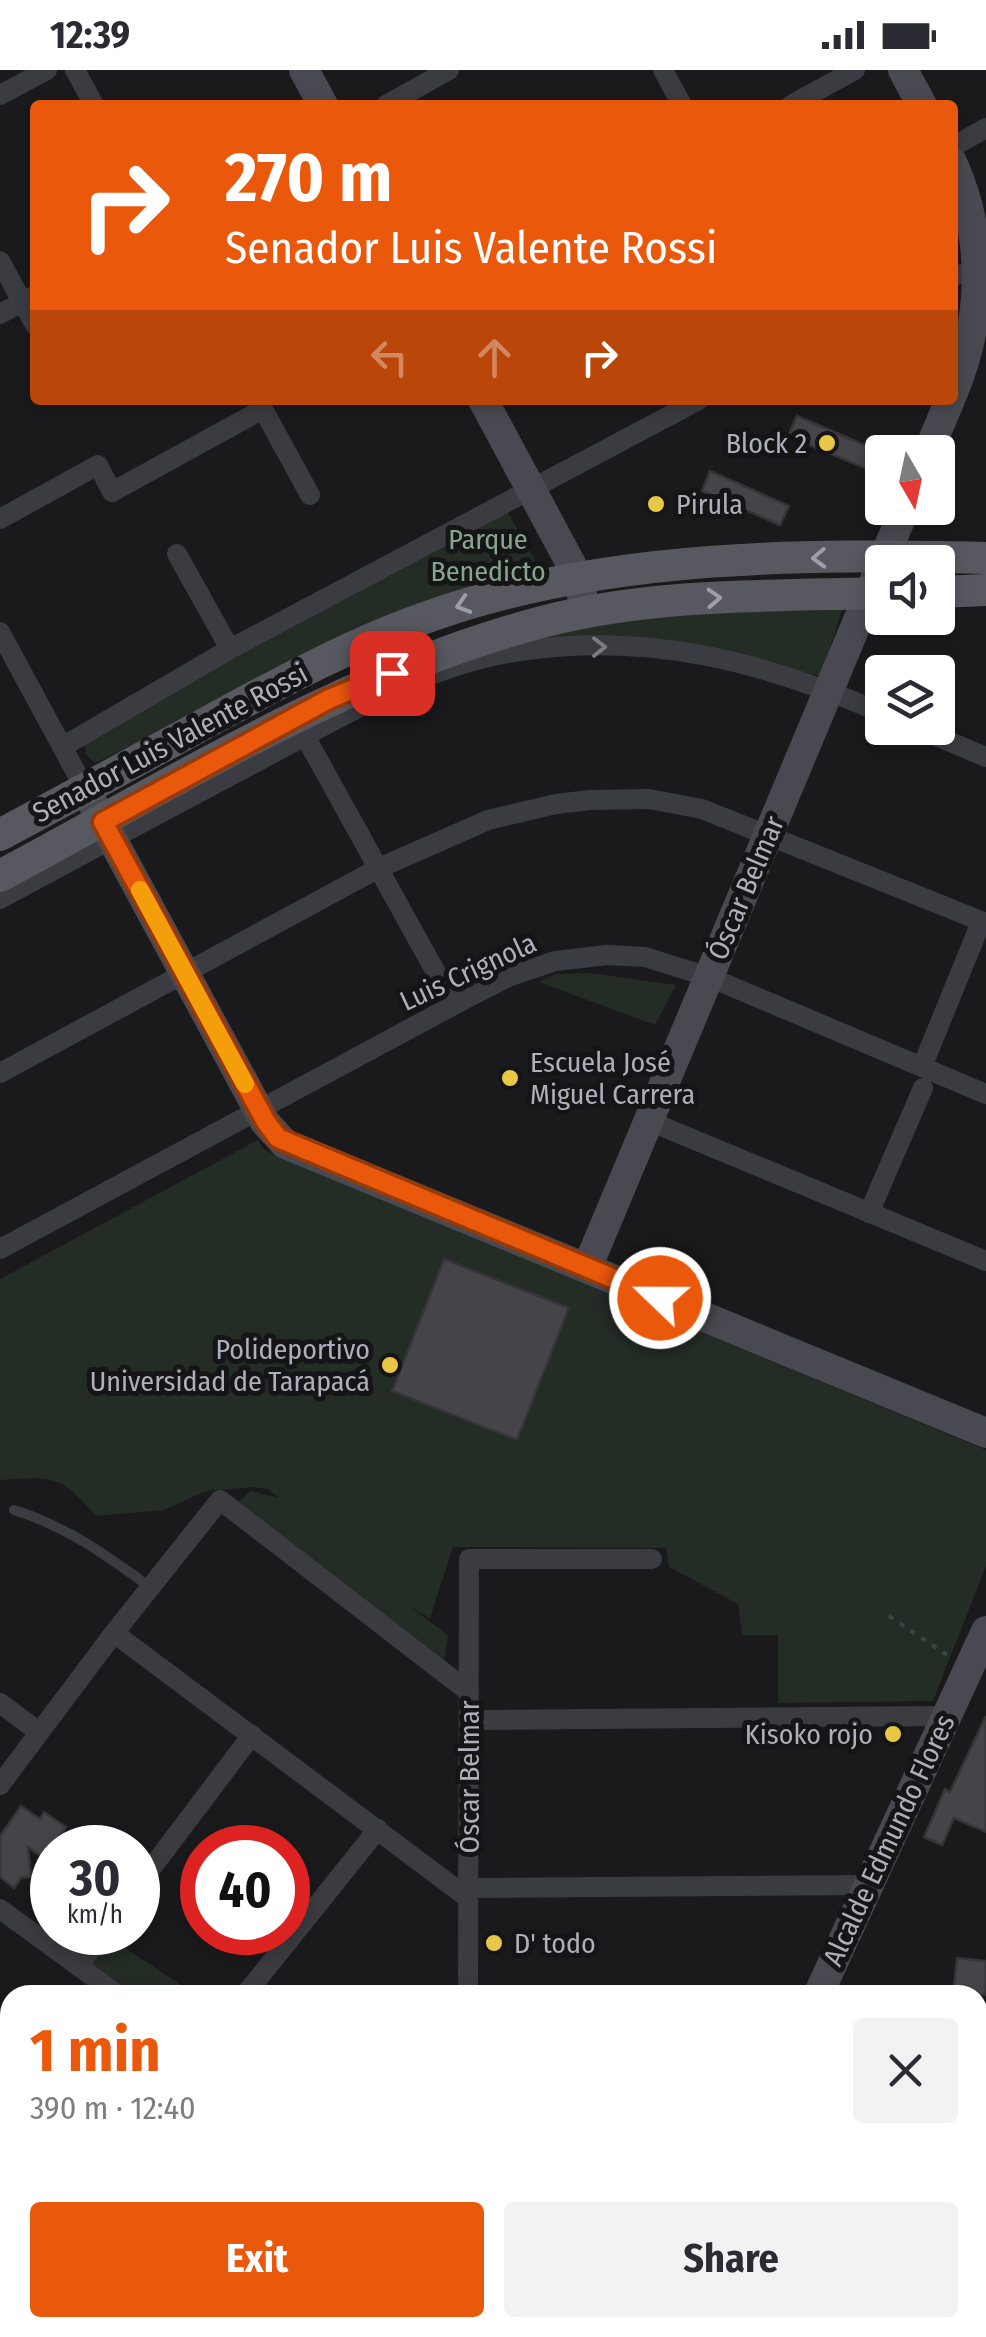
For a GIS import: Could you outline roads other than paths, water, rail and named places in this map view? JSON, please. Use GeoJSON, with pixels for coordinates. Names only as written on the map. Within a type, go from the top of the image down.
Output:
{"type":"FeatureCollection","features":[{"type":"Feature","properties":{"kind":"main road","name":"Senador Luis Valente Rossi"},"geometry":{"type":"LineString","coordinates":[[0,834],[265,691],[370,640],[476,600],[578,577],[702,564],[865,558]]}},
{"type":"Feature","properties":{"kind":"main road","name":"Senador Luis Valente Rossi"},"geometry":{"type":"LineString","coordinates":[[955,558],[986,558]]}},
{"type":"Feature","properties":{"kind":"main road"},"geometry":{"type":"LineString","coordinates":[[955,592],[982,592]]}},
{"type":"Feature","properties":{"kind":"main road","name":"Senador Luis Valente Rossi"},"geometry":{"type":"LineString","coordinates":[[0,876],[108,830],[329,699],[455,648],[586,613],[700,598],[865,593]]}},
{"type":"Feature","properties":{"kind":"street"},"geometry":{"type":"LineString","coordinates":[[0,96],[47,70]]}},
{"type":"Feature","properties":{"kind":"street"},"geometry":{"type":"LineString","coordinates":[[75,70],[91,100]]}},
{"type":"Feature","properties":{"kind":"street"},"geometry":{"type":"LineString","coordinates":[[304,70],[320,100]]}},
{"type":"Feature","properties":{"kind":"street"},"geometry":{"type":"LineString","coordinates":[[395,100],[449,70]]}},
{"type":"Feature","properties":{"kind":"street"},"geometry":{"type":"LineString","coordinates":[[663,70],[679,100]]}},
{"type":"Feature","properties":{"kind":"street"},"geometry":{"type":"LineString","coordinates":[[799,100],[855,70]]}},
{"type":"Feature","properties":{"kind":"street"},"geometry":{"type":"LineString","coordinates":[[903,70],[919,100]]}},
{"type":"Feature","properties":{"kind":"street"},"geometry":{"type":"LineString","coordinates":[[958,143],[986,128]]}},
{"type":"Feature","properties":{"kind":"street"},"geometry":{"type":"LineString","coordinates":[[958,175],[973,224],[976,324],[958,380]]}},
{"type":"Feature","properties":{"kind":"street"},"geometry":{"type":"LineString","coordinates":[[0,261],[28,298],[0,314]]}},
{"type":"Feature","properties":{"kind":"street"},"geometry":{"type":"LineString","coordinates":[[0,519],[98,465],[112,492],[258,405]]}},
{"type":"Feature","properties":{"kind":"street"},"geometry":{"type":"LineString","coordinates":[[261,405],[310,495]]}},
{"type":"Feature","properties":{"kind":"street"},"geometry":{"type":"LineString","coordinates":[[486,405],[578,577],[586,613]]}},
{"type":"Feature","properties":{"kind":"street"},"geometry":{"type":"LineString","coordinates":[[62,747],[230,649],[689,405]]}},
{"type":"Feature","properties":{"kind":"street"},"geometry":{"type":"LineString","coordinates":[[935,435],[948,405]]}},
{"type":"Feature","properties":{"kind":"street"},"geometry":{"type":"LineString","coordinates":[[177,554],[230,649]]}},
{"type":"Feature","properties":{"kind":"street","name":"Óscar Belmar"},"geometry":{"type":"LineString","coordinates":[[587,1268],[829,690],[865,616]]}},
{"type":"Feature","properties":{"kind":"street"},"geometry":{"type":"LineString","coordinates":[[1,637],[271,1132],[286,1144],[986,1432]]}},
{"type":"Feature","properties":{"kind":"street"},"geometry":{"type":"LineString","coordinates":[[0,898],[108,830],[438,673],[492,656],[552,648],[679,650],[775,670],[865,706]]}},
{"type":"Feature","properties":{"kind":"street"},"geometry":{"type":"LineString","coordinates":[[305,736],[454,1005]]}},
{"type":"Feature","properties":{"kind":"street"},"geometry":{"type":"LineString","coordinates":[[955,744],[986,757]]}},
{"type":"Feature","properties":{"kind":"street"},"geometry":{"type":"LineString","coordinates":[[0,1073],[378,868],[488,820],[590,800],[634,798],[677,803],[729,817],[983,922],[869,1212]]}},
{"type":"Feature","properties":{"kind":"street","name":"Luis Crignola"},"geometry":{"type":"LineString","coordinates":[[0,1249],[524,970],[588,955],[645,957],[709,978],[922,1077],[986,1094]]}},
{"type":"Feature","properties":{"kind":"street"},"geometry":{"type":"LineString","coordinates":[[649,1121],[986,1262]]}},
{"type":"Feature","properties":{"kind":"street"},"geometry":{"type":"LineString","coordinates":[[0,1785],[114,1632],[220,1500],[469,1692]]}},
{"type":"Feature","properties":{"kind":"street","name":"Óscar Belmar"},"geometry":{"type":"LineString","coordinates":[[468,1985],[469,1559],[652,1559]]}},
{"type":"Feature","properties":{"kind":"street","name":"Alcalde Edmundo Flores"},"geometry":{"type":"LineString","coordinates":[[823,1985],[986,1631]]}},
{"type":"Feature","properties":{"kind":"street"},"geometry":{"type":"LineString","coordinates":[[114,1632],[468,1893],[868,1886]]}},
{"type":"Feature","properties":{"kind":"street"},"geometry":{"type":"LineString","coordinates":[[0,1703],[39,1732]]}},
{"type":"Feature","properties":{"kind":"street"},"geometry":{"type":"LineString","coordinates":[[469,1720],[945,1716]]}},
{"type":"Feature","properties":{"kind":"street"},"geometry":{"type":"LineString","coordinates":[[160,1857],[252,1735]]}},
{"type":"Feature","properties":{"kind":"street"},"geometry":{"type":"LineString","coordinates":[[253,1985],[378,1830]]}},
{"type":"Feature","properties":{"kind":"street"},"geometry":{"type":"LineString","coordinates":[[0,1909],[104,1985]]}},
{"type":"Feature","properties":{"kind":"street"},"geometry":{"type":"LineString","coordinates":[[78,1966],[86,1955]]}},
{"type":"Feature","properties":{"kind":"lane"},"geometry":{"type":"LineString","coordinates":[[14,1510],[86,1540],[150,1587]]}},
{"type":"Feature","properties":{"kind":"place","name":"Block 2"},"geometry":{"type":"Point","coordinates":[827,443]}},
{"type":"Feature","properties":{"kind":"place","name":"Pirula"},"geometry":{"type":"Point","coordinates":[656,504]}},
{"type":"Feature","properties":{"kind":"place","name":"Escuela José Miguel Carrera"},"geometry":{"type":"Point","coordinates":[510,1078]}},
{"type":"Feature","properties":{"kind":"place","name":"Polideportivo Universidad de Tarapacá"},"geometry":{"type":"Point","coordinates":[390,1365]}},
{"type":"Feature","properties":{"kind":"place","name":"Kisoko rojo"},"geometry":{"type":"Point","coordinates":[893,1734]}},
{"type":"Feature","properties":{"kind":"place","name":"D' todo"},"geometry":{"type":"Point","coordinates":[494,1943]}},
{"type":"Feature","properties":{"kind":"park label","name":"Parque Benedicto"},"geometry":{"type":"Point","coordinates":[488,555]}}]}
